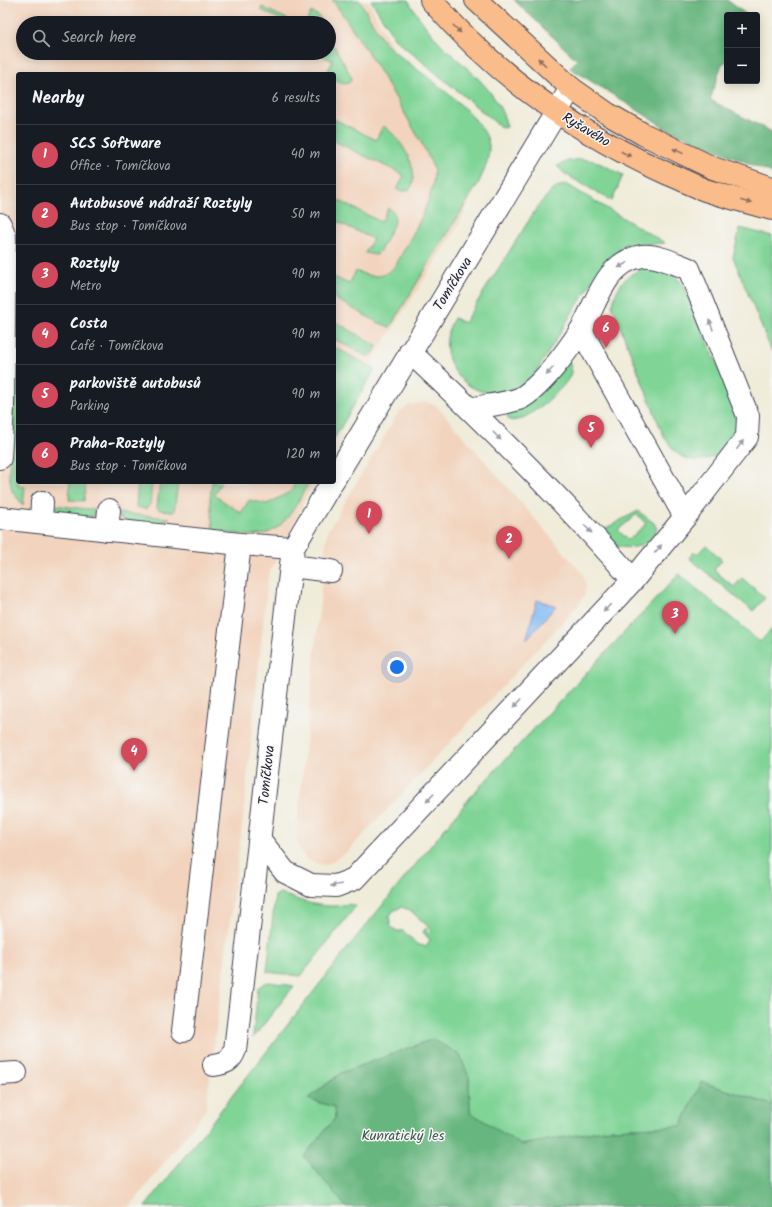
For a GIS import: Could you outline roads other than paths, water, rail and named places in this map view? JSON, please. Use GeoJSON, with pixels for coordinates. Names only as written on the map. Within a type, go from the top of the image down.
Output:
{"type":"FeatureCollection","features":[{"type":"Feature","properties":{"kind":"main road","name":"Ryšavého"},"geometry":{"type":"LineString","coordinates":[[431,0],[448,19],[503,73],[556,112],[626,155],[705,190],[772,209]]}},
{"type":"Feature","properties":{"kind":"main road","name":"Ryšavého"},"geometry":{"type":"LineString","coordinates":[[476,0],[571,88],[608,114],[643,134],[713,168],[772,188]]}},
{"type":"Feature","properties":{"kind":"street","name":"Tomíčkova"},"geometry":{"type":"LineString","coordinates":[[336,476],[571,88]]}},
{"type":"Feature","properties":{"kind":"street"},"geometry":{"type":"LineString","coordinates":[[0,224],[4,236],[3,408],[0,458]]}},
{"type":"Feature","properties":{"kind":"street"},"geometry":{"type":"LineString","coordinates":[[260,840],[285,872],[311,885],[336,886],[354,879],[634,580],[747,437],[748,416],[688,269],[668,260],[643,256],[621,264],[606,281],[581,330],[550,373],[520,398],[470,408]]}},
{"type":"Feature","properties":{"kind":"street"},"geometry":{"type":"LineString","coordinates":[[581,330],[685,517]]}},
{"type":"Feature","properties":{"kind":"street"},"geometry":{"type":"LineString","coordinates":[[410,352],[470,408],[592,533],[634,580]]}},
{"type":"Feature","properties":{"kind":"street","name":"Tomíčkova"},"geometry":{"type":"LineString","coordinates":[[214,1065],[226,1063],[232,1058],[235,1050],[292,557],[331,484]]}},
{"type":"Feature","properties":{"kind":"street"},"geometry":{"type":"LineString","coordinates":[[0,518],[42,512],[108,520],[240,544],[292,557],[331,571]]}},
{"type":"Feature","properties":{"kind":"street"},"geometry":{"type":"LineString","coordinates":[[183,1030],[240,544]]}},
{"type":"Feature","properties":{"kind":"water"},"geometry":{"type":"Polygon","coordinates":[[[537,600],[556,606],[526,640],[537,600]]]}},
{"type":"Feature","properties":{"kind":"place","name":"Praha-Roztyly"},"geometry":{"type":"Point","coordinates":[606,348]}},
{"type":"Feature","properties":{"kind":"place","name":"parkoviště autobusů"},"geometry":{"type":"Point","coordinates":[591,448]}},
{"type":"Feature","properties":{"kind":"place","name":"SCS Software"},"geometry":{"type":"Point","coordinates":[369,534]}},
{"type":"Feature","properties":{"kind":"place","name":"Autobusové nádraží Roztyly"},"geometry":{"type":"Point","coordinates":[509,559]}},
{"type":"Feature","properties":{"kind":"place","name":"Roztyly"},"geometry":{"type":"Point","coordinates":[675,634]}},
{"type":"Feature","properties":{"kind":"place","name":"Costa"},"geometry":{"type":"Point","coordinates":[134,771]}},
{"type":"Feature","properties":{"kind":"park label","name":"Kunratický les"},"geometry":{"type":"Point","coordinates":[403,1136]}}]}
